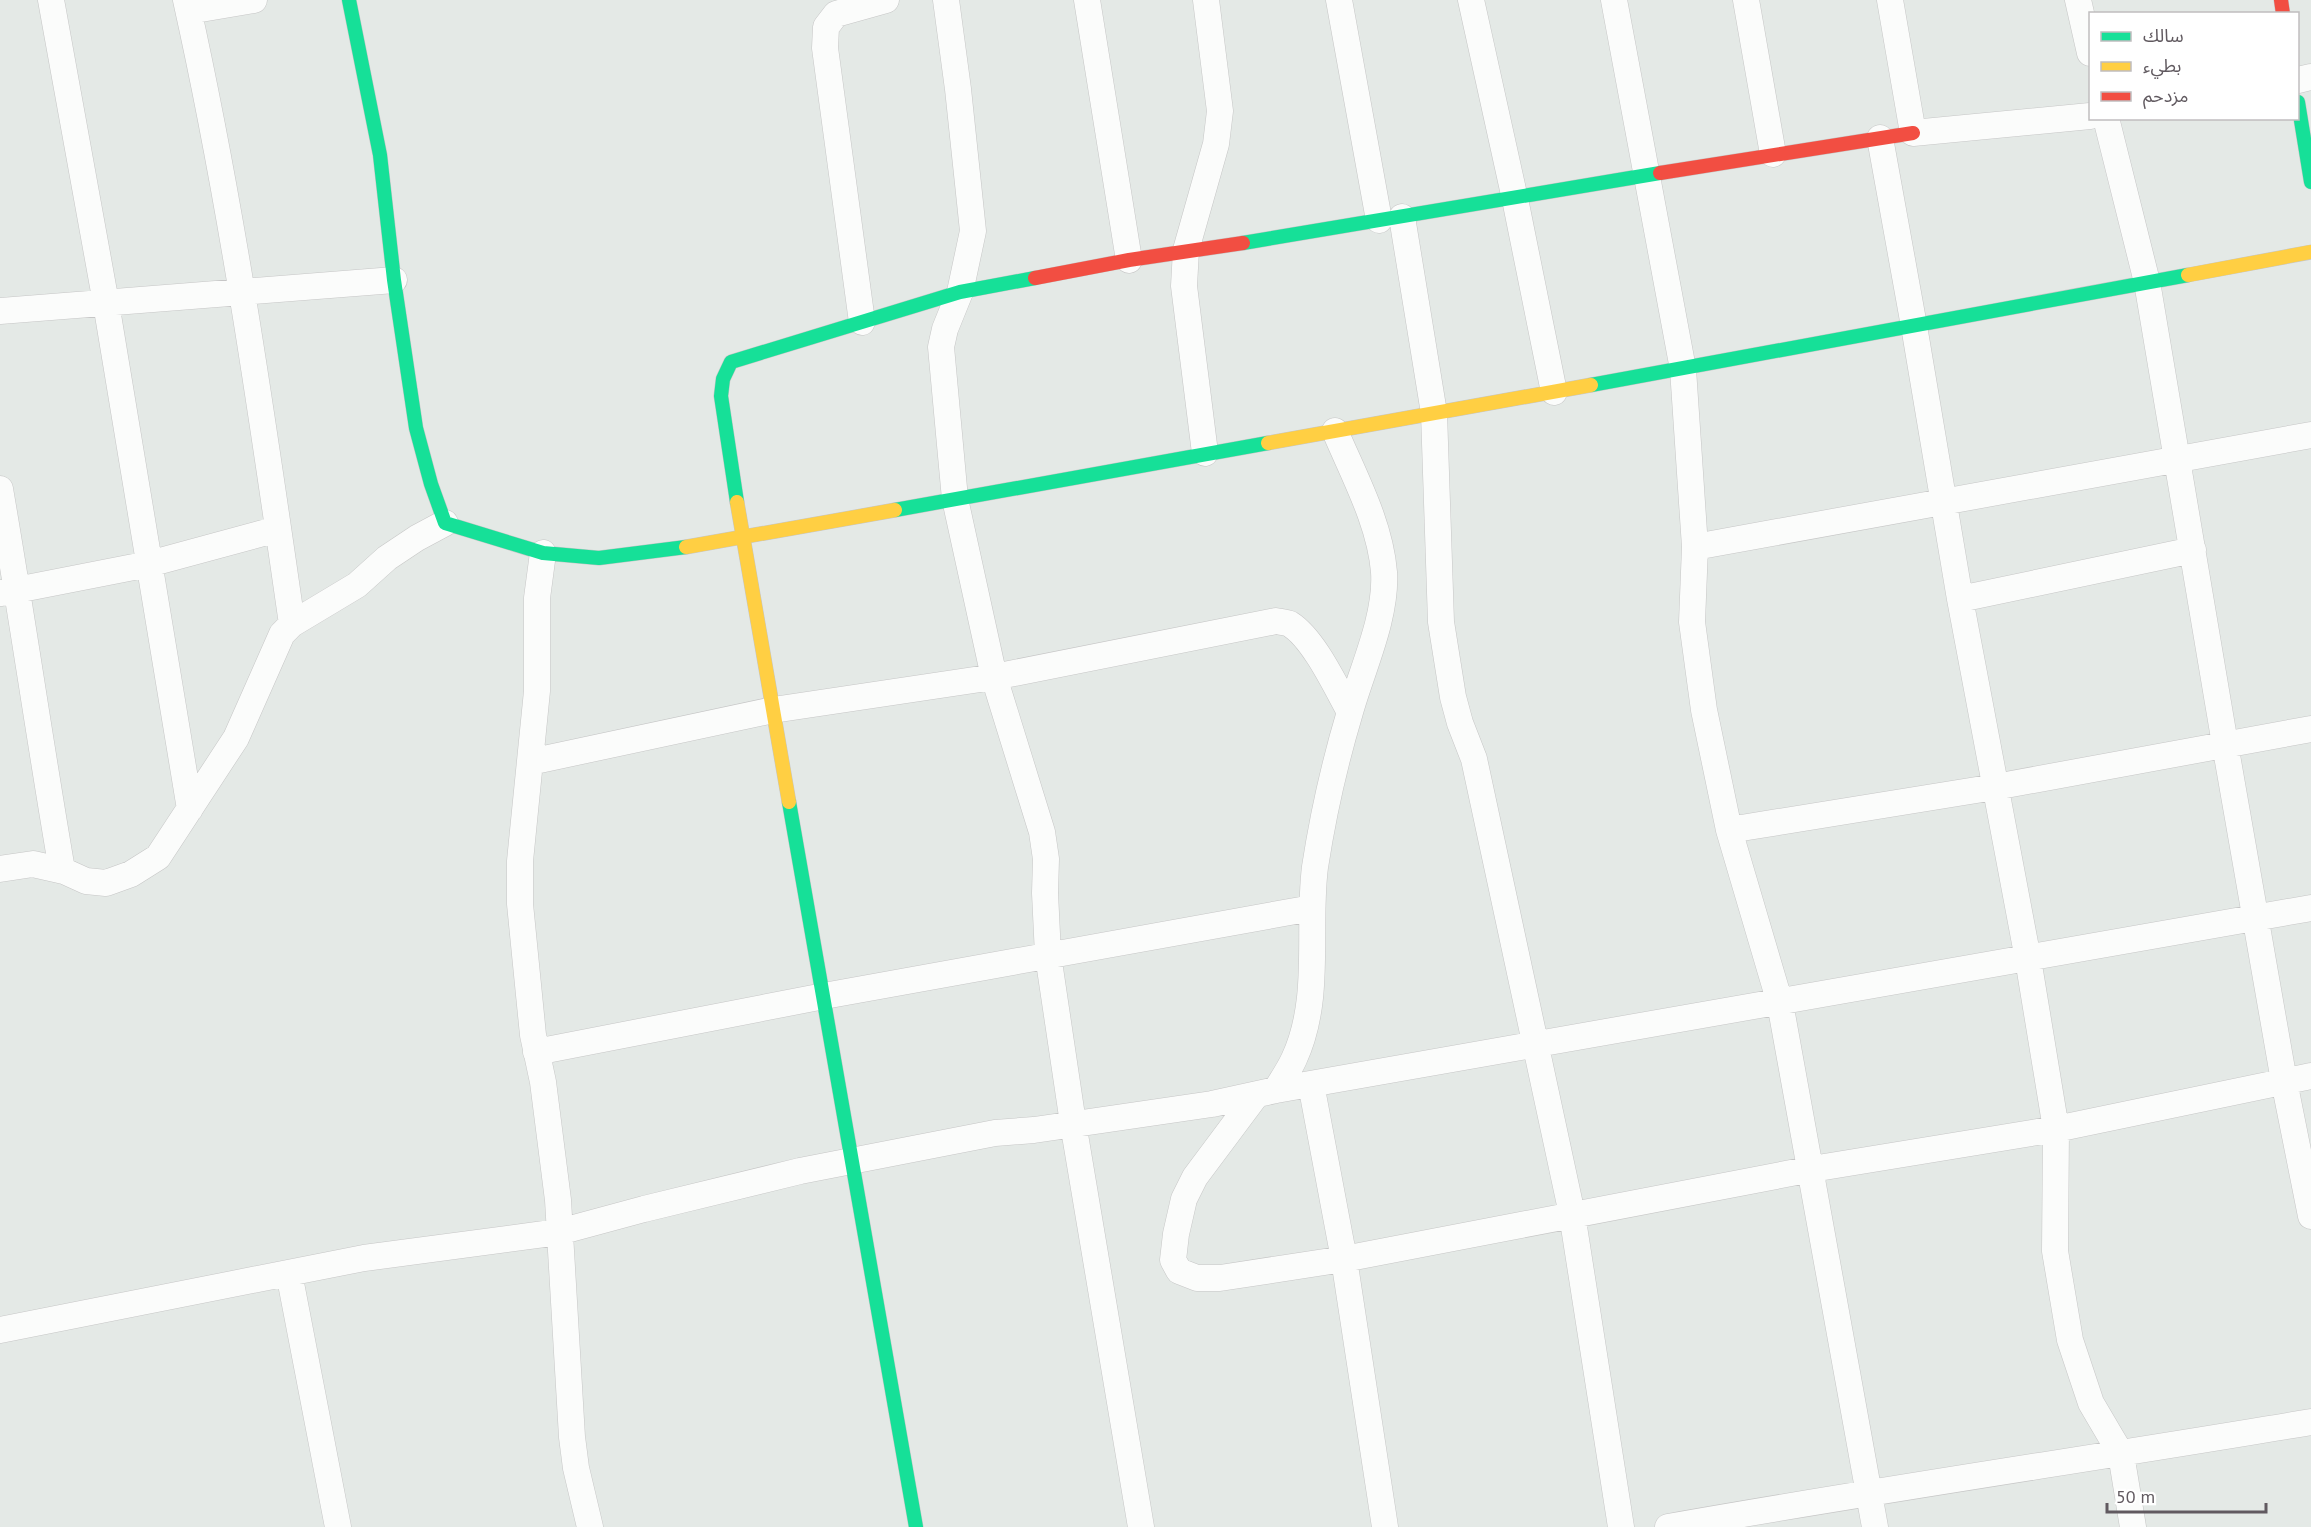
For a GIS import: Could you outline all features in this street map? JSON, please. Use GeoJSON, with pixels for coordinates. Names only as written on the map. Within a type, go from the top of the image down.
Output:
{"type":"FeatureCollection","features":[{"type":"Feature","properties":{"kind":"street"},"geometry":{"type":"LineString","coordinates":[[51,0],[106,303],[190,809]]}},
{"type":"Feature","properties":{"kind":"street"},"geometry":{"type":"LineString","coordinates":[[254,0],[187,6],[202,74],[241,292],[292,624]]}},
{"type":"Feature","properties":{"kind":"street"},"geometry":{"type":"LineString","coordinates":[[349,0],[380,155],[394,280],[416,428],[431,484],[445,523]]}},
{"type":"Feature","properties":{"kind":"street"},"geometry":{"type":"LineString","coordinates":[[862,322],[825,48],[826,27],[836,14],[886,0]]}},
{"type":"Feature","properties":{"kind":"street"},"geometry":{"type":"LineString","coordinates":[[946,0],[973,231],[960,292],[945,329],[941,347],[955,499],[994,678],[1042,832],[1046,860],[1048,955],[1073,1124],[1141,1527]]}},
{"type":"Feature","properties":{"kind":"street"},"geometry":{"type":"LineString","coordinates":[[1087,0],[1129,260]]}},
{"type":"Feature","properties":{"kind":"street"},"geometry":{"type":"LineString","coordinates":[[1205,453],[1184,286],[1186,250],[1216,144],[1220,111],[1206,0]]}},
{"type":"Feature","properties":{"kind":"street"},"geometry":{"type":"LineString","coordinates":[[1339,0],[1434,413],[1443,632],[1453,696],[1460,723],[1474,759],[1572,1214],[1621,1527]]}},
{"type":"Feature","properties":{"kind":"street"},"geometry":{"type":"LineString","coordinates":[[1471,0],[1515,199],[1554,392]]}},
{"type":"Feature","properties":{"kind":"street"},"geometry":{"type":"LineString","coordinates":[[1614,0],[1683,369],[1695,547],[1692,622],[1704,710],[1729,830],[1780,1003],[1812,1168],[1875,1527]]}},
{"type":"Feature","properties":{"kind":"street"},"geometry":{"type":"LineString","coordinates":[[1746,0],[1773,154]]}},
{"type":"Feature","properties":{"kind":"street"},"geometry":{"type":"LineString","coordinates":[[1890,0],[1913,133]]}},
{"type":"Feature","properties":{"kind":"street"},"geometry":{"type":"LineString","coordinates":[[2078,0],[2089,45]]}},
{"type":"Feature","properties":{"kind":"street"},"geometry":{"type":"LineString","coordinates":[[2299,108],[2311,182]]}},
{"type":"Feature","properties":{"kind":"street"},"geometry":{"type":"LineString","coordinates":[[916,1527],[854,1161],[742,537],[721,396],[723,379],[731,362],[960,292],[1129,260],[1294,236],[1646,175],[1913,133],[2089,116]]}},
{"type":"Feature","properties":{"kind":"street"},"geometry":{"type":"LineString","coordinates":[[2106,120],[2147,282],[2284,1081],[2311,1216]]}},
{"type":"Feature","properties":{"kind":"street"},"geometry":{"type":"LineString","coordinates":[[1880,138],[1959,599],[2028,959],[2056,1129],[2055,1251],[2070,1340],[2091,1403],[2121,1454],[2133,1527]]}},
{"type":"Feature","properties":{"kind":"street"},"geometry":{"type":"LineString","coordinates":[[0,868],[33,864],[62,870],[86,881],[106,883],[131,874],[158,857],[236,738],[282,634],[292,624],[357,585],[387,558],[445,523],[543,553],[599,558],[687,547],[1683,369],[2311,252]]}},
{"type":"Feature","properties":{"kind":"street"},"geometry":{"type":"LineString","coordinates":[[0,311],[394,280]]}},
{"type":"Feature","properties":{"kind":"street"},"geometry":{"type":"LineString","coordinates":[[1335,431],[1380,544],[1384,574],[1379,622],[1350,712],[1330,789],[1315,867],[1310,994],[1304,1029],[1294,1059],[1195,1177],[1184,1199],[1176,1234],[1173,1260],[1179,1271],[1197,1278],[1220,1278],[1344,1259],[1812,1168],[2056,1129],[2311,1076]]}},
{"type":"Feature","properties":{"kind":"street"},"geometry":{"type":"LineString","coordinates":[[1695,547],[2311,435]]}},
{"type":"Feature","properties":{"kind":"street"},"geometry":{"type":"LineString","coordinates":[[0,489],[9,592],[35,718],[62,870]]}},
{"type":"Feature","properties":{"kind":"street"},"geometry":{"type":"LineString","coordinates":[[9,592],[149,564],[278,529]]}},
{"type":"Feature","properties":{"kind":"street"},"geometry":{"type":"LineString","coordinates":[[1959,599],[2193,550]]}},
{"type":"Feature","properties":{"kind":"street"},"geometry":{"type":"LineString","coordinates":[[543,553],[537,598],[537,691],[520,861],[520,904],[536,1052],[543,1082],[558,1200],[572,1437],[576,1468],[590,1527]]}},
{"type":"Feature","properties":{"kind":"street"},"geometry":{"type":"LineString","coordinates":[[530,762],[773,710],[994,678],[1276,621],[1289,623],[1300,633],[1321,659],[1350,712]]}},
{"type":"Feature","properties":{"kind":"street"},"geometry":{"type":"LineString","coordinates":[[1729,830],[1995,787],[2311,729]]}},
{"type":"Feature","properties":{"kind":"street"},"geometry":{"type":"LineString","coordinates":[[0,1330],[364,1258],[559,1232],[800,1171],[995,1133],[1212,1104],[1266,1092],[2311,908]]}},
{"type":"Feature","properties":{"kind":"street"},"geometry":{"type":"LineString","coordinates":[[536,1052],[824,996],[1312,909]]}},
{"type":"Feature","properties":{"kind":"street"},"geometry":{"type":"LineString","coordinates":[[1311,1084],[1344,1259],[1385,1527]]}},
{"type":"Feature","properties":{"kind":"street"},"geometry":{"type":"LineString","coordinates":[[289,1273],[338,1527]]}},
{"type":"Feature","properties":{"kind":"street"},"geometry":{"type":"LineString","coordinates":[[1668,1527],[1868,1492],[2121,1454],[2311,1422]]}},
{"type":"Feature","properties":{"kind":"traffic: fast"},"geometry":{"type":"LineString","coordinates":[[349,0],[380,155],[394,280],[416,428],[431,484],[445,523],[543,553],[599,558],[686,547]]}},
{"type":"Feature","properties":{"kind":"traffic: fast"},"geometry":{"type":"LineString","coordinates":[[2299,108],[2311,182]]}},
{"type":"Feature","properties":{"kind":"traffic: fast"},"geometry":{"type":"LineString","coordinates":[[1243,243],[1660,173]]}},
{"type":"Feature","properties":{"kind":"traffic: fast"},"geometry":{"type":"LineString","coordinates":[[1591,385],[2188,275]]}},
{"type":"Feature","properties":{"kind":"traffic: fast"},"geometry":{"type":"LineString","coordinates":[[737,502],[721,396],[723,379],[731,362],[960,292],[1035,278]]}},
{"type":"Feature","properties":{"kind":"traffic: fast"},"geometry":{"type":"LineString","coordinates":[[895,510],[1268,443]]}},
{"type":"Feature","properties":{"kind":"traffic: fast"},"geometry":{"type":"LineString","coordinates":[[789,802],[916,1527]]}},
{"type":"Feature","properties":{"kind":"traffic: slow"},"geometry":{"type":"LineString","coordinates":[[2188,275],[2311,252]]}},
{"type":"Feature","properties":{"kind":"traffic: slow"},"geometry":{"type":"LineString","coordinates":[[1268,443],[1591,385]]}},
{"type":"Feature","properties":{"kind":"traffic: slow"},"geometry":{"type":"LineString","coordinates":[[737,502],[789,802]]}},
{"type":"Feature","properties":{"kind":"traffic: slow"},"geometry":{"type":"LineString","coordinates":[[686,547],[895,510]]}},
{"type":"Feature","properties":{"kind":"traffic: jam"},"geometry":{"type":"LineString","coordinates":[[2281,0],[2283,12]]}},
{"type":"Feature","properties":{"kind":"traffic: jam"},"geometry":{"type":"LineString","coordinates":[[1660,173],[1913,133]]}},
{"type":"Feature","properties":{"kind":"traffic: jam"},"geometry":{"type":"LineString","coordinates":[[1035,278],[1129,260],[1243,243]]}}]}
